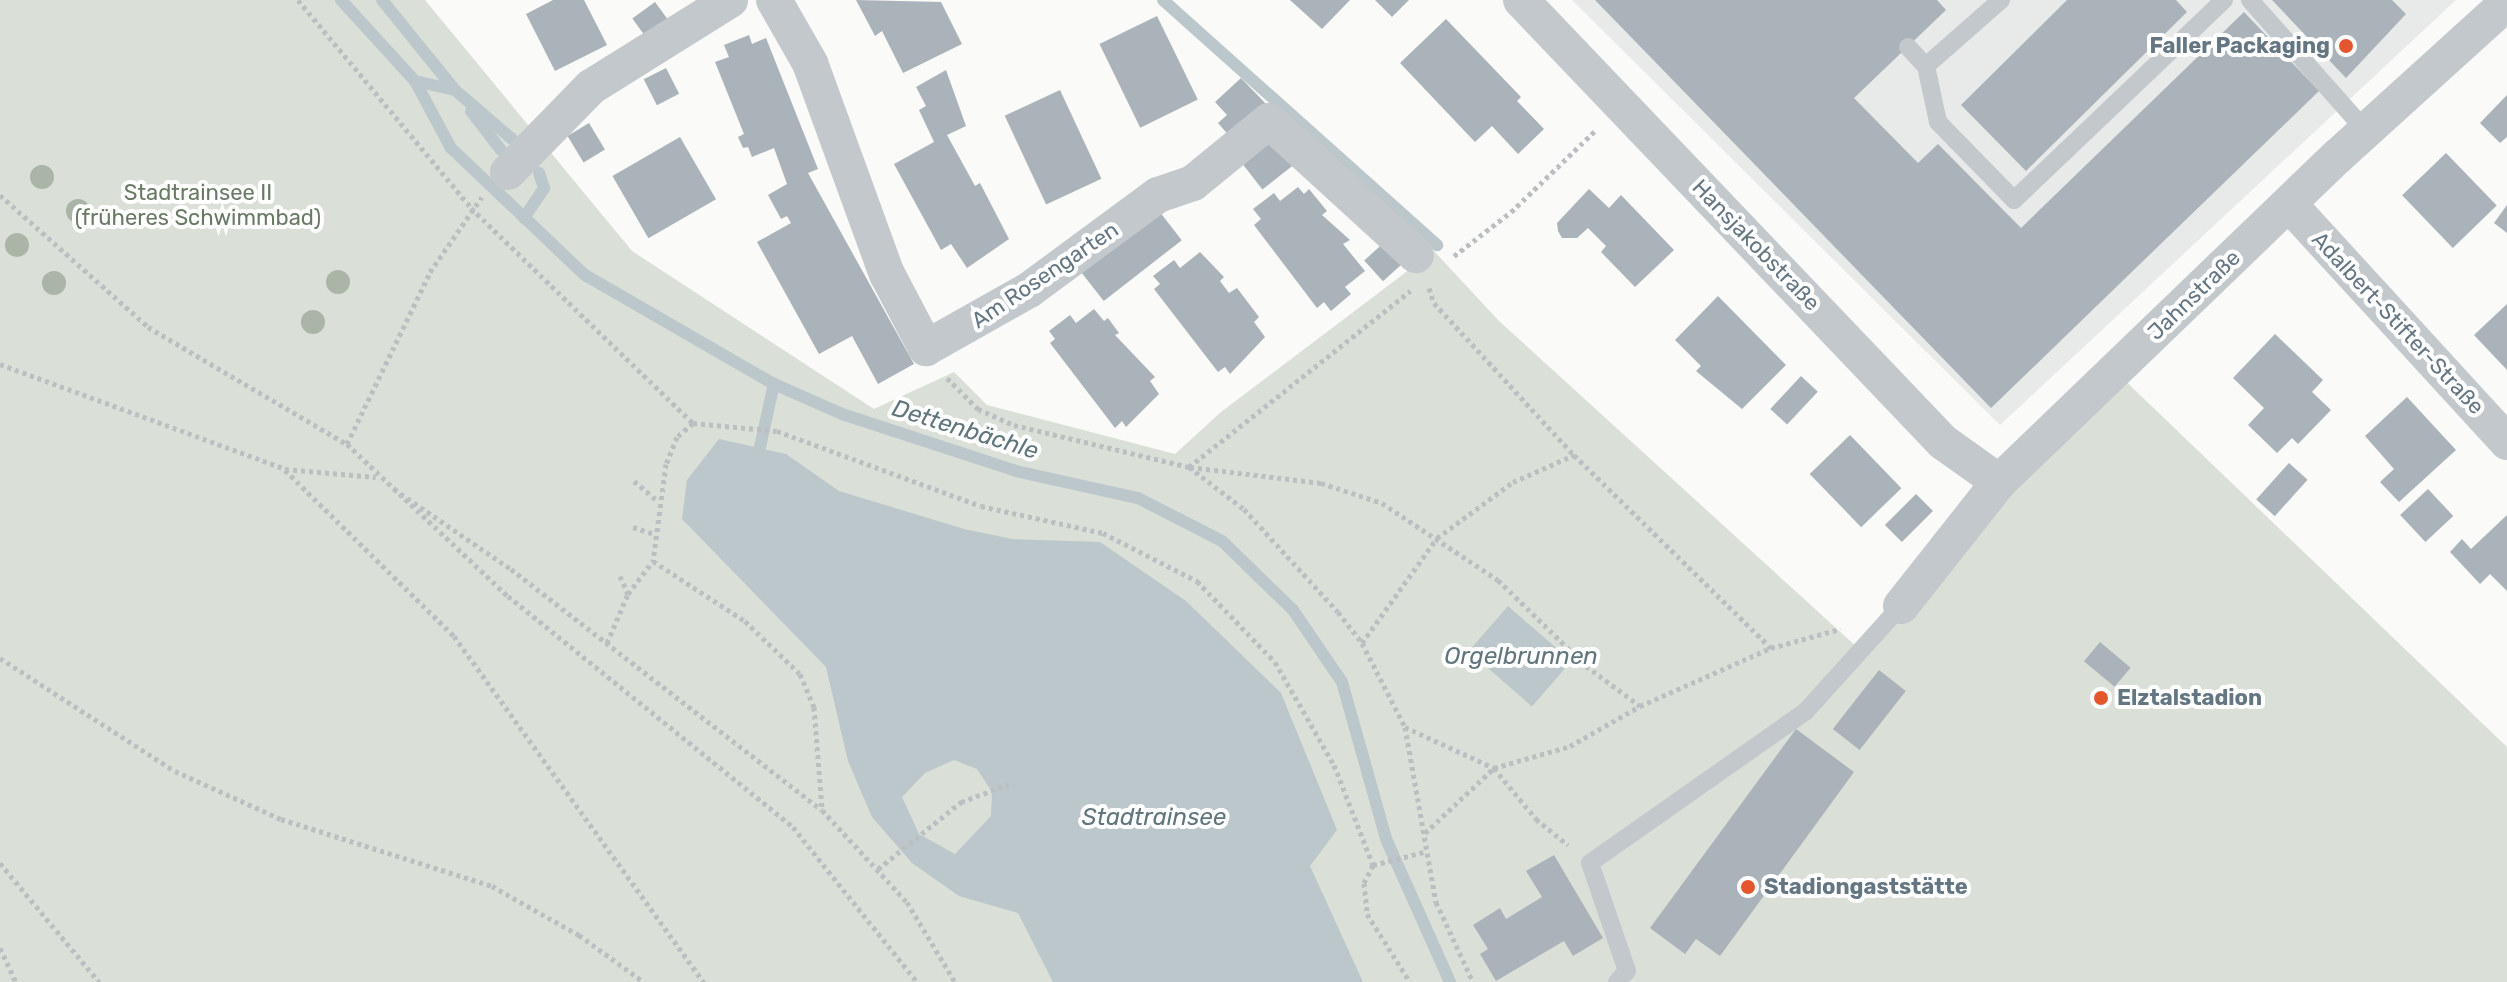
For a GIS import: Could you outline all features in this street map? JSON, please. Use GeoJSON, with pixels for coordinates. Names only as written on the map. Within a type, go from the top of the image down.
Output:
{"type":"FeatureCollection","features":[{"type":"Feature","properties":{"kind":"street"},"geometry":{"type":"LineString","coordinates":[[508,172],[591,87],[730,0]]}},
{"type":"Feature","properties":{"kind":"street"},"geometry":{"type":"LineString","coordinates":[[774,0],[810,63],[887,274],[926,348]]}},
{"type":"Feature","properties":{"kind":"street","name":"Hansjakobstraße"},"geometry":{"type":"LineString","coordinates":[[1521,0],[1943,442],[1999,482]]}},
{"type":"Feature","properties":{"kind":"street","name":"Jahnstraße"},"geometry":{"type":"LineString","coordinates":[[1901,606],[1999,482],[2366,131],[2507,3]]}},
{"type":"Feature","properties":{"kind":"street","name":"Am Rosengarten"},"geometry":{"type":"LineString","coordinates":[[926,348],[1029,290],[1158,195],[1193,183],[1269,121],[1426,270]]}},
{"type":"Feature","properties":{"kind":"street","name":"Adalbert-Stifter-Straße"},"geometry":{"type":"LineString","coordinates":[[2289,204],[2507,442]]}},
{"type":"Feature","properties":{"kind":"lane"},"geometry":{"type":"LineString","coordinates":[[1926,66],[2001,0]]}},
{"type":"Feature","properties":{"kind":"lane"},"geometry":{"type":"LineString","coordinates":[[1908,47],[1926,66],[1938,122],[2014,200],[2224,0]]}},
{"type":"Feature","properties":{"kind":"lane"},"geometry":{"type":"LineString","coordinates":[[2250,0],[2366,131]]}},
{"type":"Feature","properties":{"kind":"lane"},"geometry":{"type":"LineString","coordinates":[[1617,982],[1627,971],[1590,863],[1806,711],[1901,606]]}},
{"type":"Feature","properties":{"kind":"path"},"geometry":{"type":"LineString","coordinates":[[298,0],[471,208],[693,423],[753,425],[777,431],[981,506],[1103,533],[1197,581],[1275,662],[1334,765],[1373,865]]}},
{"type":"Feature","properties":{"kind":"path"},"geometry":{"type":"LineString","coordinates":[[1189,467],[1426,270],[1511,212],[1620,102]]}},
{"type":"Feature","properties":{"kind":"path"},"geometry":{"type":"LineString","coordinates":[[0,195],[148,327],[347,444],[376,477],[508,596],[793,827],[917,982]]}},
{"type":"Feature","properties":{"kind":"path"},"geometry":{"type":"LineString","coordinates":[[347,444],[397,334],[471,208]]}},
{"type":"Feature","properties":{"kind":"path"},"geometry":{"type":"LineString","coordinates":[[1426,270],[1434,303],[1574,455],[1771,648]]}},
{"type":"Feature","properties":{"kind":"path"},"geometry":{"type":"LineString","coordinates":[[926,348],[944,376],[978,409],[1014,425],[1189,467],[1321,483],[1382,503],[1498,580],[1586,666],[1640,706]]}},
{"type":"Feature","properties":{"kind":"path"},"geometry":{"type":"LineString","coordinates":[[0,364],[285,469],[376,477],[607,643],[822,810],[907,902],[955,982]]}},
{"type":"Feature","properties":{"kind":"path"},"geometry":{"type":"LineString","coordinates":[[607,643],[628,594],[653,561],[658,501],[677,437],[693,423]]}},
{"type":"Feature","properties":{"kind":"path"},"geometry":{"type":"LineString","coordinates":[[1362,643],[1437,538],[1513,482],[1574,455]]}},
{"type":"Feature","properties":{"kind":"path"},"geometry":{"type":"LineString","coordinates":[[1189,467],[1244,509],[1362,643],[1405,727],[1425,833],[1424,852],[1436,902],[1473,982]]}},
{"type":"Feature","properties":{"kind":"path"},"geometry":{"type":"LineString","coordinates":[[285,469],[454,636],[704,982]]}},
{"type":"Feature","properties":{"kind":"path"},"geometry":{"type":"LineString","coordinates":[[634,481],[658,501]]}},
{"type":"Feature","properties":{"kind":"path"},"geometry":{"type":"LineString","coordinates":[[633,527],[654,534]]}},
{"type":"Feature","properties":{"kind":"path"},"geometry":{"type":"LineString","coordinates":[[653,561],[745,621],[800,674],[814,707],[822,810]]}},
{"type":"Feature","properties":{"kind":"path"},"geometry":{"type":"LineString","coordinates":[[620,576],[628,594]]}},
{"type":"Feature","properties":{"kind":"path"},"geometry":{"type":"LineString","coordinates":[[1425,833],[1494,768],[1570,746],[1640,706],[1771,648],[1901,606]]}},
{"type":"Feature","properties":{"kind":"path"},"geometry":{"type":"LineString","coordinates":[[0,658],[175,771],[281,819],[492,886],[579,935],[644,982]]}},
{"type":"Feature","properties":{"kind":"path"},"geometry":{"type":"LineString","coordinates":[[1405,727],[1494,768],[1536,819],[1590,863]]}},
{"type":"Feature","properties":{"kind":"path"},"geometry":{"type":"LineString","coordinates":[[878,869],[925,827],[961,802],[1009,784]]}},
{"type":"Feature","properties":{"kind":"path"},"geometry":{"type":"LineString","coordinates":[[1410,982],[1367,914],[1364,883],[1373,865],[1424,852]]}},
{"type":"Feature","properties":{"kind":"path"},"geometry":{"type":"LineString","coordinates":[[0,863],[99,982]]}},
{"type":"Feature","properties":{"kind":"path"},"geometry":{"type":"LineString","coordinates":[[0,948],[16,982]]}},
{"type":"Feature","properties":{"kind":"shaded area"},"geometry":{"type":"Polygon","coordinates":[[[1572,0],[2456,0],[2000,425],[1572,0]]]}},
{"type":"Feature","properties":{"kind":"green space","name":"Stadtrainsee II (früheres Schwimmbad)"},"geometry":{"type":"Polygon","coordinates":[[[0,0],[425,0],[632,251],[874,409],[954,372],[987,405],[1175,454],[1221,412],[1434,251],[1498,320],[1859,649],[2116,372],[2507,747],[2507,982],[0,982],[0,0]]]}},
{"type":"Feature","properties":{"kind":"water","name":"Stadtrainsee"},"geometry":{"type":"Polygon","coordinates":[[[719,439],[786,454],[839,491],[964,529],[1012,539],[1100,542],[1186,601],[1281,693],[1337,830],[1310,866],[1363,982],[1053,982],[1018,913],[959,896],[912,863],[872,817],[848,761],[826,667],[682,519],[687,480],[719,439]],[[954,760],[925,773],[902,797],[919,834],[955,854],[991,816],[992,792],[977,769],[954,760]]]}},
{"type":"Feature","properties":{"kind":"water","name":"Orgelbrunnen"},"geometry":{"type":"Polygon","coordinates":[[[1508,606],[1571,661],[1532,706],[1469,651],[1508,606]]]}},
{"type":"Feature","properties":{"kind":"building"},"geometry":{"type":"Polygon","coordinates":[[[553,0],[584,0],[607,45],[555,71],[526,14],[553,0]]]}},
{"type":"Feature","properties":{"kind":"building"},"geometry":{"type":"Polygon","coordinates":[[[856,0],[941,2],[962,44],[903,73],[882,31],[875,36],[856,0]]]}},
{"type":"Feature","properties":{"kind":"building"},"geometry":{"type":"Polygon","coordinates":[[[1290,0],[1350,0],[1322,29],[1290,0]]]}},
{"type":"Feature","properties":{"kind":"building"},"geometry":{"type":"Polygon","coordinates":[[[1375,0],[1409,0],[1392,17],[1375,0]]]}},
{"type":"Feature","properties":{"kind":"building"},"geometry":{"type":"Polygon","coordinates":[[[1595,0],[1937,0],[1946,10],[1854,98],[1918,163],[1938,144],[2021,228],[2244,12],[2319,91],[1991,408],[1595,0]]]}},
{"type":"Feature","properties":{"kind":"building"},"geometry":{"type":"Polygon","coordinates":[[[2067,0],[2176,0],[2187,12],[2026,171],[1961,105],[2067,0]]]}},
{"type":"Feature","properties":{"kind":"building","name":"Faller Packaging"},"geometry":{"type":"Polygon","coordinates":[[[2272,0],[2392,0],[2406,14],[2346,78],[2272,0]]]}},
{"type":"Feature","properties":{"kind":"building"},"geometry":{"type":"Polygon","coordinates":[[[655,2],[671,24],[648,40],[632,18],[655,2]]]}},
{"type":"Feature","properties":{"kind":"building"},"geometry":{"type":"Polygon","coordinates":[[[1157,16],[1198,100],[1140,128],[1099,44],[1157,16]]]}},
{"type":"Feature","properties":{"kind":"building"},"geometry":{"type":"Polygon","coordinates":[[[1446,19],[1521,97],[1517,101],[1544,129],[1518,154],[1492,126],[1475,142],[1400,63],[1446,19]]]}},
{"type":"Feature","properties":{"kind":"building"},"geometry":{"type":"Polygon","coordinates":[[[749,35],[752,44],[766,38],[818,169],[808,173],[914,364],[878,384],[852,336],[819,354],[757,242],[791,223],[787,216],[781,219],[768,195],[787,184],[774,148],[752,157],[748,147],[743,148],[738,137],[744,134],[715,62],[729,57],[724,45],[749,35]]]}},
{"type":"Feature","properties":{"kind":"building"},"geometry":{"type":"Polygon","coordinates":[[[666,68],[679,94],[657,105],[644,79],[666,68]]]}},
{"type":"Feature","properties":{"kind":"building"},"geometry":{"type":"Polygon","coordinates":[[[946,70],[966,126],[947,135],[975,186],[980,183],[1009,239],[967,268],[951,244],[941,250],[894,164],[934,142],[919,110],[926,106],[916,87],[946,70]]]}},
{"type":"Feature","properties":{"kind":"building"},"geometry":{"type":"Polygon","coordinates":[[[1241,78],[1267,105],[1232,139],[1218,123],[1227,115],[1215,102],[1241,78]]]}},
{"type":"Feature","properties":{"kind":"building"},"geometry":{"type":"Polygon","coordinates":[[[1060,90],[1101,179],[1046,205],[1005,116],[1060,90]]]}},
{"type":"Feature","properties":{"kind":"building"},"geometry":{"type":"Polygon","coordinates":[[[2507,95],[2507,137],[2500,143],[2480,123],[2507,95]]]}},
{"type":"Feature","properties":{"kind":"building"},"geometry":{"type":"Polygon","coordinates":[[[589,123],[605,150],[584,162],[568,136],[589,123]]]}},
{"type":"Feature","properties":{"kind":"building"},"geometry":{"type":"Polygon","coordinates":[[[680,137],[716,199],[648,238],[612,176],[680,137]]]}},
{"type":"Feature","properties":{"kind":"building"},"geometry":{"type":"Polygon","coordinates":[[[1271,137],[1293,165],[1262,189],[1240,161],[1271,137]]]}},
{"type":"Feature","properties":{"kind":"building"},"geometry":{"type":"Polygon","coordinates":[[[2446,153],[2497,206],[2453,248],[2402,195],[2446,153]]]}},
{"type":"Feature","properties":{"kind":"building"},"geometry":{"type":"Polygon","coordinates":[[[1298,187],[1304,194],[1309,189],[1327,211],[1322,215],[1350,240],[1343,244],[1365,271],[1345,287],[1351,294],[1331,311],[1324,302],[1317,308],[1254,225],[1261,219],[1253,209],[1274,193],[1280,201],[1298,187]]]}},
{"type":"Feature","properties":{"kind":"building"},"geometry":{"type":"Polygon","coordinates":[[[1589,189],[1609,208],[1621,195],[1674,250],[1635,287],[1601,252],[1606,246],[1588,228],[1577,238],[1562,238],[1558,231],[1557,223],[1589,189]]]}},
{"type":"Feature","properties":{"kind":"building"},"geometry":{"type":"Polygon","coordinates":[[[2507,205],[2507,233],[2494,223],[2507,205]]]}},
{"type":"Feature","properties":{"kind":"building"},"geometry":{"type":"Polygon","coordinates":[[[1159,211],[1182,240],[1104,301],[1081,272],[1159,211]]]}},
{"type":"Feature","properties":{"kind":"building"},"geometry":{"type":"Polygon","coordinates":[[[1388,239],[1407,260],[1383,281],[1364,260],[1388,239]]]}},
{"type":"Feature","properties":{"kind":"building"},"geometry":{"type":"Polygon","coordinates":[[[1200,252],[1224,277],[1220,281],[1229,293],[1237,288],[1259,317],[1254,322],[1265,337],[1230,374],[1225,367],[1218,372],[1154,289],[1160,284],[1153,276],[1174,260],[1180,268],[1200,252]]]}},
{"type":"Feature","properties":{"kind":"building"},"geometry":{"type":"Polygon","coordinates":[[[1718,296],[1786,365],[1742,409],[1696,371],[1701,366],[1675,340],[1718,296]]]}},
{"type":"Feature","properties":{"kind":"building"},"geometry":{"type":"Polygon","coordinates":[[[2507,304],[2507,370],[2474,335],[2507,304]]]}},
{"type":"Feature","properties":{"kind":"building"},"geometry":{"type":"Polygon","coordinates":[[[1094,309],[1104,321],[1108,318],[1119,333],[1115,335],[1155,377],[1150,381],[1159,394],[1126,427],[1122,421],[1115,428],[1050,343],[1055,339],[1049,331],[1070,315],[1076,323],[1094,309]]]}},
{"type":"Feature","properties":{"kind":"building"},"geometry":{"type":"Polygon","coordinates":[[[2275,334],[2323,380],[2312,392],[2331,410],[2298,444],[2292,438],[2277,453],[2248,425],[2264,408],[2233,378],[2275,334]]]}},
{"type":"Feature","properties":{"kind":"building"},"geometry":{"type":"Polygon","coordinates":[[[1801,376],[1818,392],[1787,425],[1770,409],[1801,376]]]}},
{"type":"Feature","properties":{"kind":"building"},"geometry":{"type":"Polygon","coordinates":[[[2407,397],[2456,450],[2399,502],[2380,482],[2394,469],[2365,436],[2407,397]]]}},
{"type":"Feature","properties":{"kind":"building"},"geometry":{"type":"Polygon","coordinates":[[[1850,435],[1901,488],[1861,527],[1810,474],[1850,435]]]}},
{"type":"Feature","properties":{"kind":"building"},"geometry":{"type":"Polygon","coordinates":[[[2289,463],[2308,480],[2275,516],[2256,499],[2289,463]]]}},
{"type":"Feature","properties":{"kind":"building"},"geometry":{"type":"Polygon","coordinates":[[[2428,489],[2453,516],[2425,542],[2400,515],[2428,489]]]}},
{"type":"Feature","properties":{"kind":"building"},"geometry":{"type":"Polygon","coordinates":[[[1916,494],[1933,511],[1902,542],[1885,525],[1916,494]]]}},
{"type":"Feature","properties":{"kind":"building"},"geometry":{"type":"Polygon","coordinates":[[[2507,515],[2507,591],[2490,574],[2480,584],[2450,552],[2462,539],[2471,549],[2507,515]]]}},
{"type":"Feature","properties":{"kind":"building"},"geometry":{"type":"Polygon","coordinates":[[[2100,642],[2131,668],[2115,687],[2084,661],[2100,642]]]}},
{"type":"Feature","properties":{"kind":"building"},"geometry":{"type":"Polygon","coordinates":[[[1879,670],[1906,691],[1860,750],[1833,729],[1879,670]]]}},
{"type":"Feature","properties":{"kind":"building"},"geometry":{"type":"Polygon","coordinates":[[[1796,729],[1854,772],[1720,956],[1696,939],[1685,954],[1650,928],[1796,729]]]}},
{"type":"Feature","properties":{"kind":"building"},"geometry":{"type":"Polygon","coordinates":[[[1554,855],[1603,938],[1573,956],[1564,941],[1496,981],[1480,954],[1488,949],[1473,925],[1500,908],[1506,919],[1542,897],[1526,871],[1554,855]]]}},
{"type":"Feature","properties":{"kind":"waterway","name":"Dettenbächle"},"geometry":{"type":"LineString","coordinates":[[341,0],[415,81],[451,148],[585,275],[774,384],[842,414],[1016,471],[1138,498],[1222,541],[1293,610],[1342,682],[1386,839],[1450,982]]}},
{"type":"Feature","properties":{"kind":"waterway","name":"Dettenbächle"},"geometry":{"type":"LineString","coordinates":[[382,0],[455,90],[512,139]]}},
{"type":"Feature","properties":{"kind":"waterway"},"geometry":{"type":"LineString","coordinates":[[1163,0],[1437,245]]}},
{"type":"Feature","properties":{"kind":"waterway"},"geometry":{"type":"LineString","coordinates":[[415,81],[455,90]]}},
{"type":"Feature","properties":{"kind":"waterway"},"geometry":{"type":"LineString","coordinates":[[471,111],[501,150]]}},
{"type":"Feature","properties":{"kind":"waterway"},"geometry":{"type":"LineString","coordinates":[[524,218],[544,188],[539,173]]}},
{"type":"Feature","properties":{"kind":"waterway"},"geometry":{"type":"LineString","coordinates":[[760,447],[774,384]]}},
{"type":"Feature","properties":{"kind":"place","name":"Faller Packaging"},"geometry":{"type":"Point","coordinates":[2346,46]}},
{"type":"Feature","properties":{"kind":"place","name":"Elztalstadion"},"geometry":{"type":"Point","coordinates":[2101,698]}},
{"type":"Feature","properties":{"kind":"place","name":"Stadiongaststätte"},"geometry":{"type":"Point","coordinates":[1748,887]}}]}
